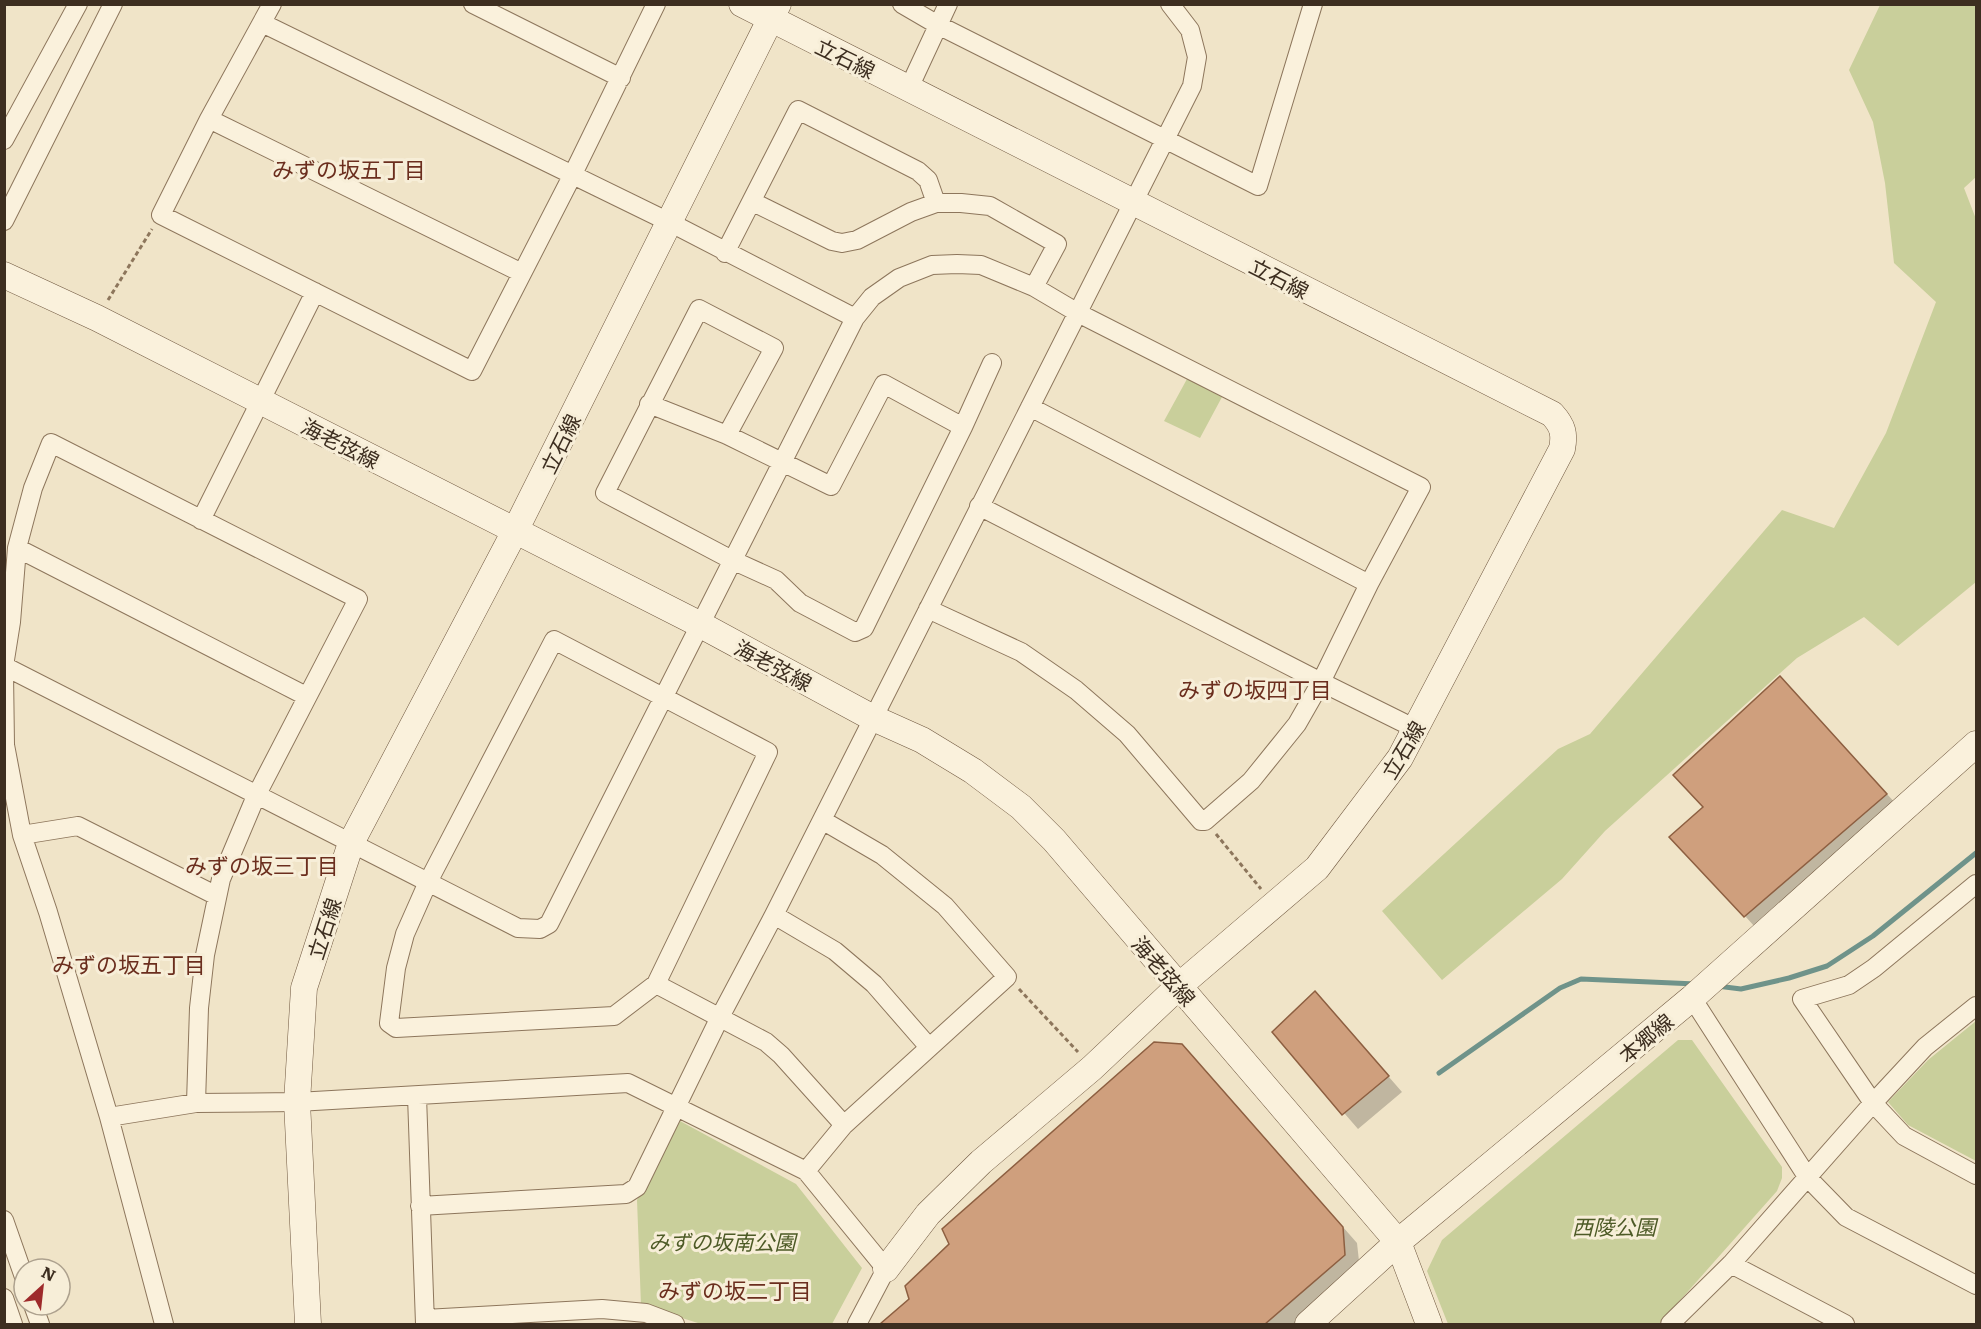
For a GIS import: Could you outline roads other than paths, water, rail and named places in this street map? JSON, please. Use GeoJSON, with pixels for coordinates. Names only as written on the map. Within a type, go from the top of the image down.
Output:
{"type":"FeatureCollection","features":[{"type":"Feature","properties":{"kind":"street"},"geometry":{"type":"LineString","coordinates":[[4,140],[78,4]]}},
{"type":"Feature","properties":{"kind":"street"},"geometry":{"type":"LineString","coordinates":[[4,221],[113,4]]}},
{"type":"Feature","properties":{"kind":"street"},"geometry":{"type":"LineString","coordinates":[[272,4],[209,119],[161,215],[472,371],[572,176],[656,4]]}},
{"type":"Feature","properties":{"kind":"street"},"geometry":{"type":"LineString","coordinates":[[473,4],[621,78]]}},
{"type":"Feature","properties":{"kind":"street"},"geometry":{"type":"LineString","coordinates":[[742,4],[775,12]]}},
{"type":"Feature","properties":{"kind":"street"},"geometry":{"type":"LineString","coordinates":[[902,4],[938,25],[1258,186],[1313,4]]}},
{"type":"Feature","properties":{"kind":"street"},"geometry":{"type":"LineString","coordinates":[[909,88],[948,4]]}},
{"type":"Feature","properties":{"kind":"street"},"geometry":{"type":"LineString","coordinates":[[420,1206],[626,1194],[637,1187],[720,1017],[774,915],[1192,86],[1197,57],[1190,30],[1170,4]]}},
{"type":"Feature","properties":{"kind":"street","name":"立石線"},"geometry":{"type":"LineString","coordinates":[[308,1324],[297,1102],[304,988],[351,843],[515,531],[775,12],[909,88],[1552,414],[1564,430],[1562,449],[1400,758],[1317,868],[1179,986],[1092,1068],[981,1162],[928,1214],[886,1269]]}},
{"type":"Feature","properties":{"kind":"street"},"geometry":{"type":"LineString","coordinates":[[262,23],[669,222],[725,253],[855,318]]}},
{"type":"Feature","properties":{"kind":"street"},"geometry":{"type":"LineString","coordinates":[[725,253],[798,110],[918,171],[928,180],[936,203]]}},
{"type":"Feature","properties":{"kind":"street"},"geometry":{"type":"LineString","coordinates":[[209,119],[522,273]]}},
{"type":"Feature","properties":{"kind":"street"},"geometry":{"type":"LineString","coordinates":[[753,202],[832,241],[842,243],[857,240],[911,212],[936,203],[990,206],[1057,244],[1034,287]]}},
{"type":"Feature","properties":{"kind":"street"},"geometry":{"type":"LineString","coordinates":[[196,1103],[199,1008],[205,955],[221,879],[256,796],[358,599],[51,443],[33,488],[17,548],[4,666],[256,796],[518,928],[540,929],[549,924],[855,318],[872,297],[899,278],[932,265],[981,265],[1034,287],[1078,313],[1421,487],[1297,724],[1251,781],[1202,821],[1127,734],[1076,690],[1021,652],[928,609]]}},
{"type":"Feature","properties":{"kind":"street","name":"海老弦線"},"geometry":{"type":"LineString","coordinates":[[4,275],[97,318],[701,626],[873,718],[922,740],[973,771],[1021,807],[1054,840],[1398,1242],[1429,1324]]}},
{"type":"Feature","properties":{"kind":"street"},"geometry":{"type":"LineString","coordinates":[[201,520],[315,292]]}},
{"type":"Feature","properties":{"kind":"street"},"geometry":{"type":"LineString","coordinates":[[727,435],[774,348],[699,309],[605,493],[732,560],[776,580],[800,603],[855,632],[864,628],[992,363]]}},
{"type":"Feature","properties":{"kind":"street"},"geometry":{"type":"LineString","coordinates":[[649,404],[727,435],[831,486],[841,486],[884,384],[963,427]]}},
{"type":"Feature","properties":{"kind":"street"},"geometry":{"type":"LineString","coordinates":[[1030,407],[1369,584]]}},
{"type":"Feature","properties":{"kind":"street"},"geometry":{"type":"LineString","coordinates":[[979,506],[1416,729]]}},
{"type":"Feature","properties":{"kind":"street"},"geometry":{"type":"LineString","coordinates":[[17,548],[306,696]]}},
{"type":"Feature","properties":{"kind":"street"},"geometry":{"type":"LineString","coordinates":[[554,640],[768,753],[656,984],[614,1016],[396,1028],[389,1023],[396,968],[405,934],[428,882],[554,640]]}},
{"type":"Feature","properties":{"kind":"street"},"geometry":{"type":"LineString","coordinates":[[4,673],[5,745],[22,835],[48,912],[109,1117],[164,1324]]}},
{"type":"Feature","properties":{"kind":"street","name":"本郷線"},"geometry":{"type":"LineString","coordinates":[[1308,1324],[1398,1242],[1702,988],[1977,744]]}},
{"type":"Feature","properties":{"kind":"street"},"geometry":{"type":"LineString","coordinates":[[807,1171],[844,1125],[928,1046],[1007,977],[945,906],[882,855],[822,820]]}},
{"type":"Feature","properties":{"kind":"street"},"geometry":{"type":"LineString","coordinates":[[22,835],[78,826],[217,896]]}},
{"type":"Feature","properties":{"kind":"street"},"geometry":{"type":"LineString","coordinates":[[1977,884],[1874,968],[1849,985],[1802,999],[1873,1102],[1904,1136],[1977,1174]]}},
{"type":"Feature","properties":{"kind":"street"},"geometry":{"type":"LineString","coordinates":[[774,915],[834,951],[874,984],[928,1046]]}},
{"type":"Feature","properties":{"kind":"street"},"geometry":{"type":"LineString","coordinates":[[656,984],[766,1042],[844,1125]]}},
{"type":"Feature","properties":{"kind":"street"},"geometry":{"type":"LineString","coordinates":[[1702,988],[1808,1178],[1846,1217],[1977,1285]]}},
{"type":"Feature","properties":{"kind":"street"},"geometry":{"type":"LineString","coordinates":[[1671,1324],[1731,1264],[1873,1102],[1926,1047],[1977,1006]]}},
{"type":"Feature","properties":{"kind":"street"},"geometry":{"type":"LineString","coordinates":[[109,1117],[196,1103],[297,1102],[628,1083],[807,1171],[886,1269],[856,1324]]}},
{"type":"Feature","properties":{"kind":"street"},"geometry":{"type":"LineString","coordinates":[[417,1096],[425,1322],[602,1309],[646,1313],[675,1324]]}},
{"type":"Feature","properties":{"kind":"street"},"geometry":{"type":"LineString","coordinates":[[4,1220],[17,1257]]}},
{"type":"Feature","properties":{"kind":"street"},"geometry":{"type":"LineString","coordinates":[[1731,1264],[1845,1324]]}},
{"type":"Feature","properties":{"kind":"street"},"geometry":{"type":"LineString","coordinates":[[4,1298],[13,1324]]}},
{"type":"Feature","properties":{"kind":"waterway"},"geometry":{"type":"LineString","coordinates":[[1717,986],[1741,989],[1827,966],[1873,936],[1976,853]]}},
{"type":"Feature","properties":{"kind":"waterway"},"geometry":{"type":"LineString","coordinates":[[1439,1073],[1560,988],[1581,979],[1696,984]]}},
{"type":"Feature","properties":{"kind":"district","name":"みずの坂五丁目"},"geometry":{"type":"Point","coordinates":[349,168]}},
{"type":"Feature","properties":{"kind":"district","name":"みずの坂四丁目"},"geometry":{"type":"Point","coordinates":[1255,688]}},
{"type":"Feature","properties":{"kind":"district","name":"みずの坂三丁目"},"geometry":{"type":"Point","coordinates":[262,864]}},
{"type":"Feature","properties":{"kind":"district","name":"みずの坂五丁目"},"geometry":{"type":"Point","coordinates":[129,963]}},
{"type":"Feature","properties":{"kind":"district","name":"みずの坂二丁目"},"geometry":{"type":"Point","coordinates":[735,1289]}},
{"type":"Feature","properties":{"kind":"park label","name":"西陵公園"},"geometry":{"type":"Point","coordinates":[1614,1225]}},
{"type":"Feature","properties":{"kind":"park label","name":"みずの坂南公園"},"geometry":{"type":"Point","coordinates":[722,1240]}}]}
